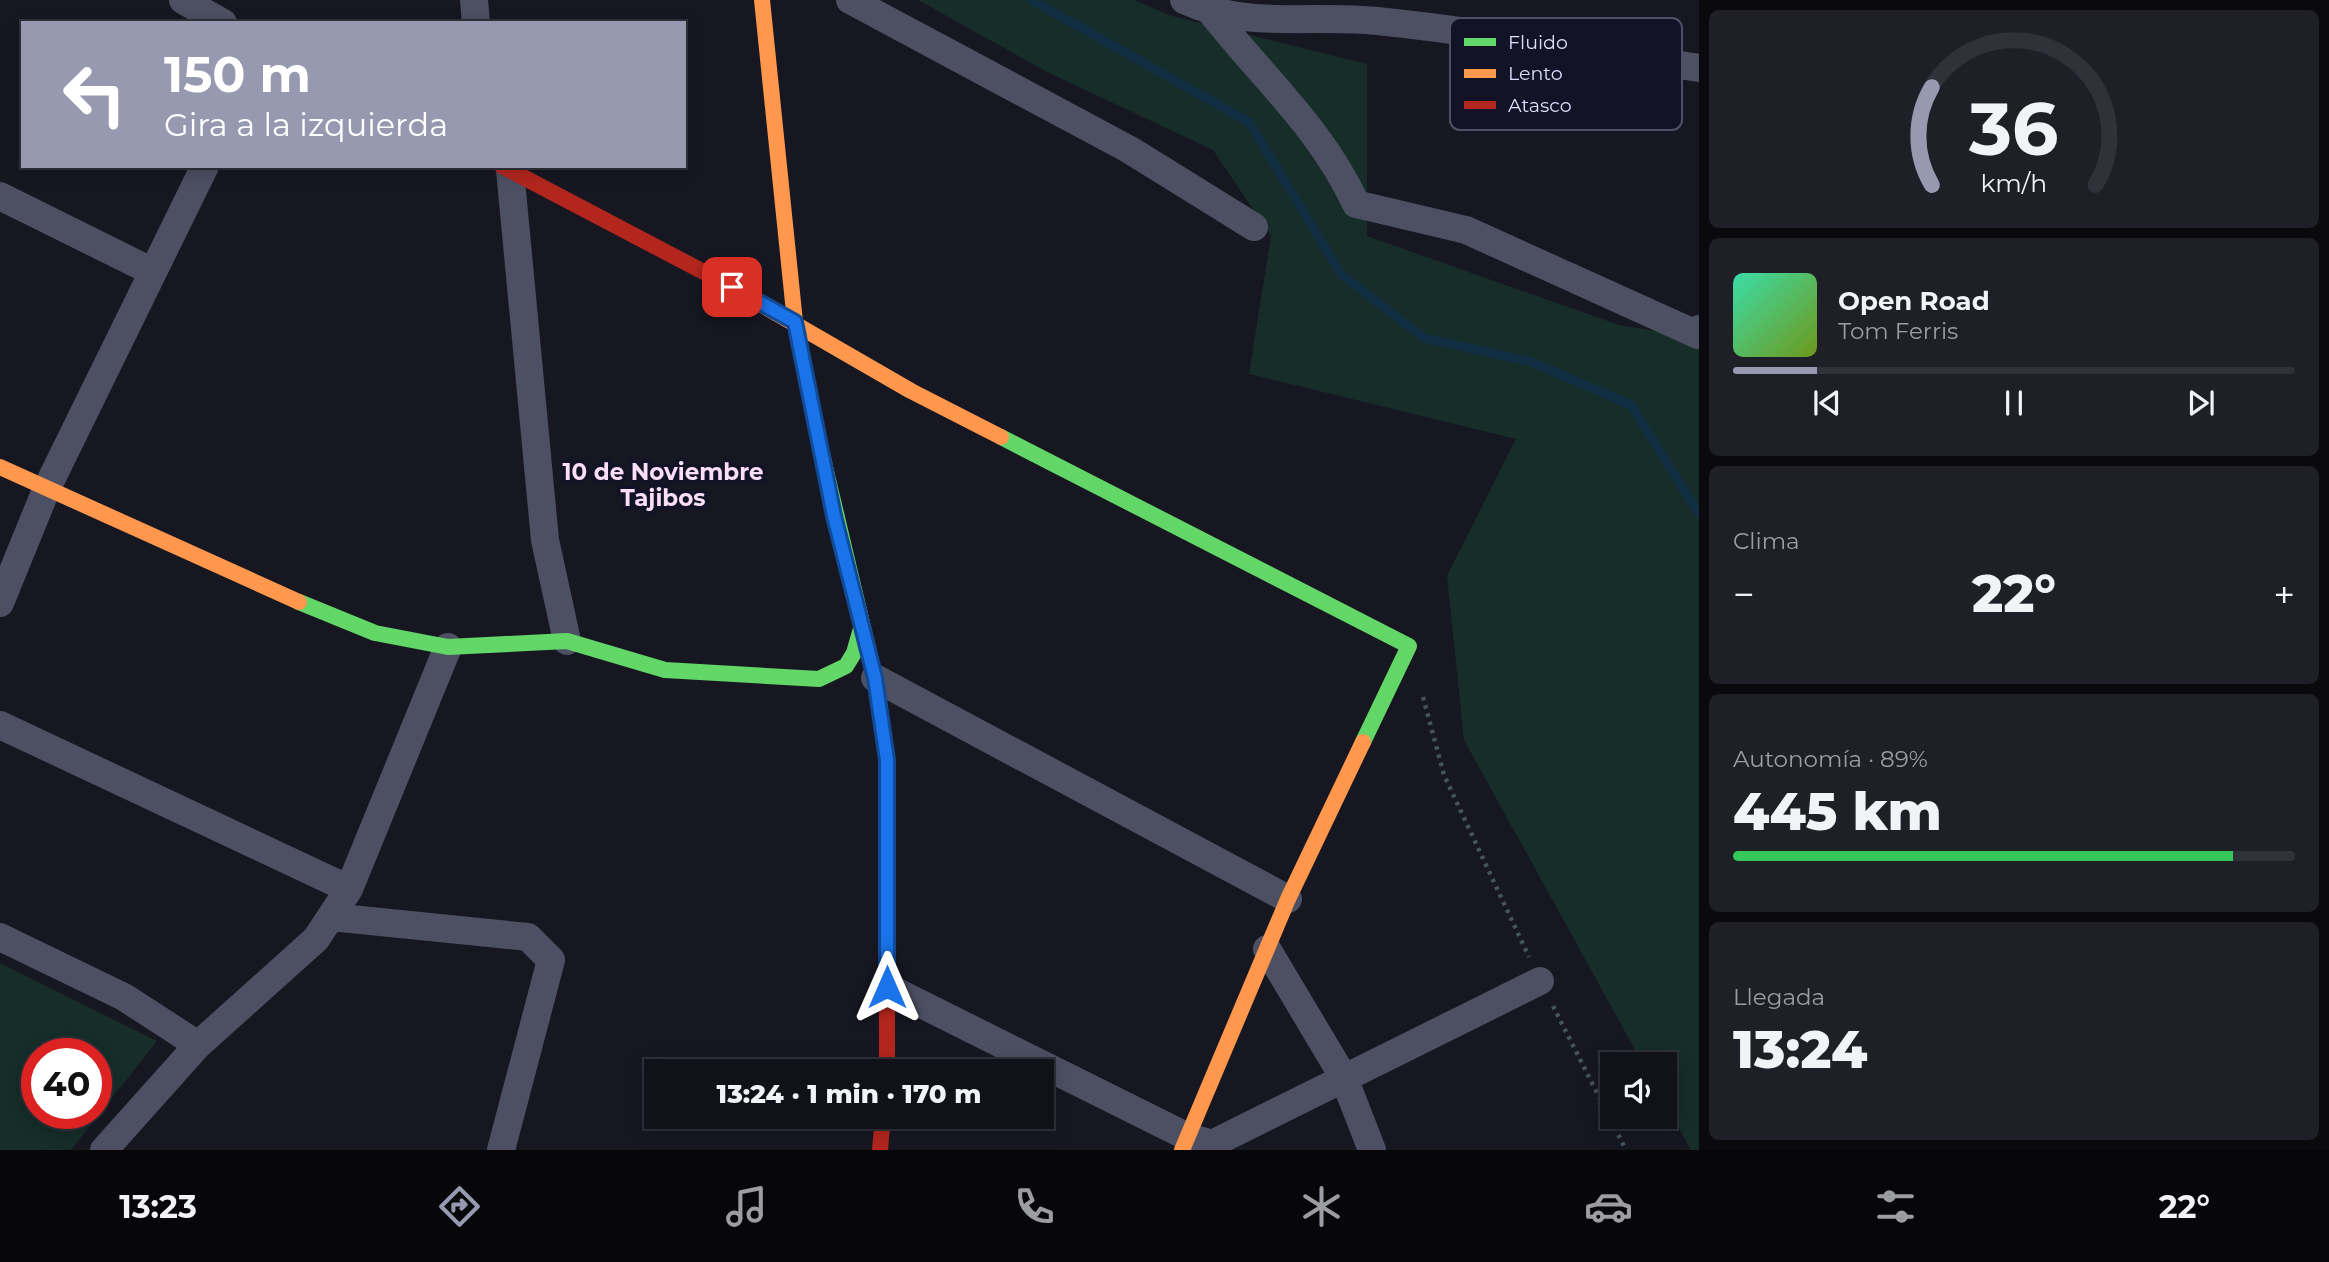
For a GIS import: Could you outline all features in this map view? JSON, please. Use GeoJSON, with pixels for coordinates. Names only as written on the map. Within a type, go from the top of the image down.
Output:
{"type":"FeatureCollection","features":[{"type":"Feature","properties":{"kind":"street"},"geometry":{"type":"LineString","coordinates":[[474,0],[476,21]]}},
{"type":"Feature","properties":{"kind":"street"},"geometry":{"type":"LineString","coordinates":[[762,0],[795,322],[834,516],[875,678],[887,760],[887,1059]]}},
{"type":"Feature","properties":{"kind":"street"},"geometry":{"type":"LineString","coordinates":[[850,0],[1130,150],[1254,227]]}},
{"type":"Feature","properties":{"kind":"street"},"geometry":{"type":"LineString","coordinates":[[1184,0],[1212,13],[1268,22],[1376,21],[1450,32]]}},
{"type":"Feature","properties":{"kind":"street"},"geometry":{"type":"LineString","coordinates":[[195,11],[218,21]]}},
{"type":"Feature","properties":{"kind":"street"},"geometry":{"type":"LineString","coordinates":[[1212,13],[1252,64],[1315,132],[1341,171],[1356,204],[1466,230],[1698,335],[1699,329]]}},
{"type":"Feature","properties":{"kind":"street"},"geometry":{"type":"LineString","coordinates":[[0,603],[46,491],[204,168]]}},
{"type":"Feature","properties":{"kind":"street"},"geometry":{"type":"LineString","coordinates":[[506,168],[670,252],[911,391],[1409,646],[1288,899],[1185,1143]]}},
{"type":"Feature","properties":{"kind":"street"},"geometry":{"type":"LineString","coordinates":[[506,168],[545,540],[568,641]]}},
{"type":"Feature","properties":{"kind":"street"},"geometry":{"type":"LineString","coordinates":[[0,196],[153,272]]}},
{"type":"Feature","properties":{"kind":"street"},"geometry":{"type":"LineString","coordinates":[[0,467],[46,491],[270,591],[375,633],[448,647],[568,641],[665,670],[819,679],[839,674],[852,659],[862,625]]}},
{"type":"Feature","properties":{"kind":"street"},"geometry":{"type":"LineString","coordinates":[[104,1150],[198,1045],[316,939],[349,889],[448,647]]}},
{"type":"Feature","properties":{"kind":"street"},"geometry":{"type":"LineString","coordinates":[[875,678],[1288,899]]}},
{"type":"Feature","properties":{"kind":"street"},"geometry":{"type":"LineString","coordinates":[[0,725],[349,889]]}},
{"type":"Feature","properties":{"kind":"street"},"geometry":{"type":"LineString","coordinates":[[331,916],[528,937],[551,960],[501,1150]]}},
{"type":"Feature","properties":{"kind":"street"},"geometry":{"type":"LineString","coordinates":[[0,937],[124,997],[198,1045]]}},
{"type":"Feature","properties":{"kind":"street"},"geometry":{"type":"LineString","coordinates":[[1267,949],[1343,1078],[1372,1150]]}},
{"type":"Feature","properties":{"kind":"street"},"geometry":{"type":"LineString","coordinates":[[887,987],[1185,1143],[1212,1144],[1540,981]]}},
{"type":"Feature","properties":{"kind":"street"},"geometry":{"type":"LineString","coordinates":[[880,1150],[882,1129]]}},
{"type":"Feature","properties":{"kind":"path"},"geometry":{"type":"LineString","coordinates":[[1409,646],[1444,775],[1540,981],[1626,1150]]}},
{"type":"Feature","properties":{"kind":"green space"},"geometry":{"type":"Polygon","coordinates":[[[918,0],[1134,0],[1172,16],[1367,64],[1367,236],[1619,325],[1699,338],[1699,1150],[1691,1150],[1677,1125],[1677,1052],[1636,1052],[1464,740],[1447,576],[1516,439],[1249,374],[1271,236],[1213,150],[1047,72],[918,0]]]}},
{"type":"Feature","properties":{"kind":"green space"},"geometry":{"type":"Polygon","coordinates":[[[0,963],[157,1041],[112,1098],[112,1038],[21,1038],[21,1129],[88,1129],[71,1150],[0,1150],[0,963]]]}},
{"type":"Feature","properties":{"kind":"waterway"},"geometry":{"type":"LineString","coordinates":[[1032,0],[1249,122],[1341,274],[1424,338],[1532,362],[1631,405],[1699,514]]}},
{"type":"Feature","properties":{"kind":"traffic: fast"},"geometry":{"type":"LineString","coordinates":[[1001,437],[1409,646],[1363,742]]}},
{"type":"Feature","properties":{"kind":"traffic: fast"},"geometry":{"type":"LineString","coordinates":[[821,450],[875,678],[887,760],[887,923]]}},
{"type":"Feature","properties":{"kind":"traffic: fast"},"geometry":{"type":"LineString","coordinates":[[299,602],[375,633],[448,647],[567,641],[665,670],[819,679],[846,666],[854,653],[862,625]]}},
{"type":"Feature","properties":{"kind":"traffic: slow"},"geometry":{"type":"LineString","coordinates":[[762,0],[795,322],[821,450]]}},
{"type":"Feature","properties":{"kind":"traffic: slow"},"geometry":{"type":"LineString","coordinates":[[717,279],[911,391],[1001,437]]}},
{"type":"Feature","properties":{"kind":"traffic: slow"},"geometry":{"type":"LineString","coordinates":[[0,467],[299,602]]}},
{"type":"Feature","properties":{"kind":"traffic: slow"},"geometry":{"type":"LineString","coordinates":[[1182,1150],[1288,899],[1363,742]]}},
{"type":"Feature","properties":{"kind":"traffic: jam"},"geometry":{"type":"LineString","coordinates":[[506,168],[717,279]]}},
{"type":"Feature","properties":{"kind":"traffic: jam"},"geometry":{"type":"LineString","coordinates":[[887,923],[887,1059]]}},
{"type":"Feature","properties":{"kind":"traffic: jam"},"geometry":{"type":"LineString","coordinates":[[880,1150],[882,1129]]}},
{"type":"Feature","properties":{"kind":"district","name":"10 de Noviembre Tajibos"},"geometry":{"type":"Point","coordinates":[663,485]}},
{"type":"Feature","properties":{"kind":"route"},"geometry":{"type":"LineString","coordinates":[[732,287],[795,322],[834,516],[875,678],[887,760],[887,987]]}}]}
